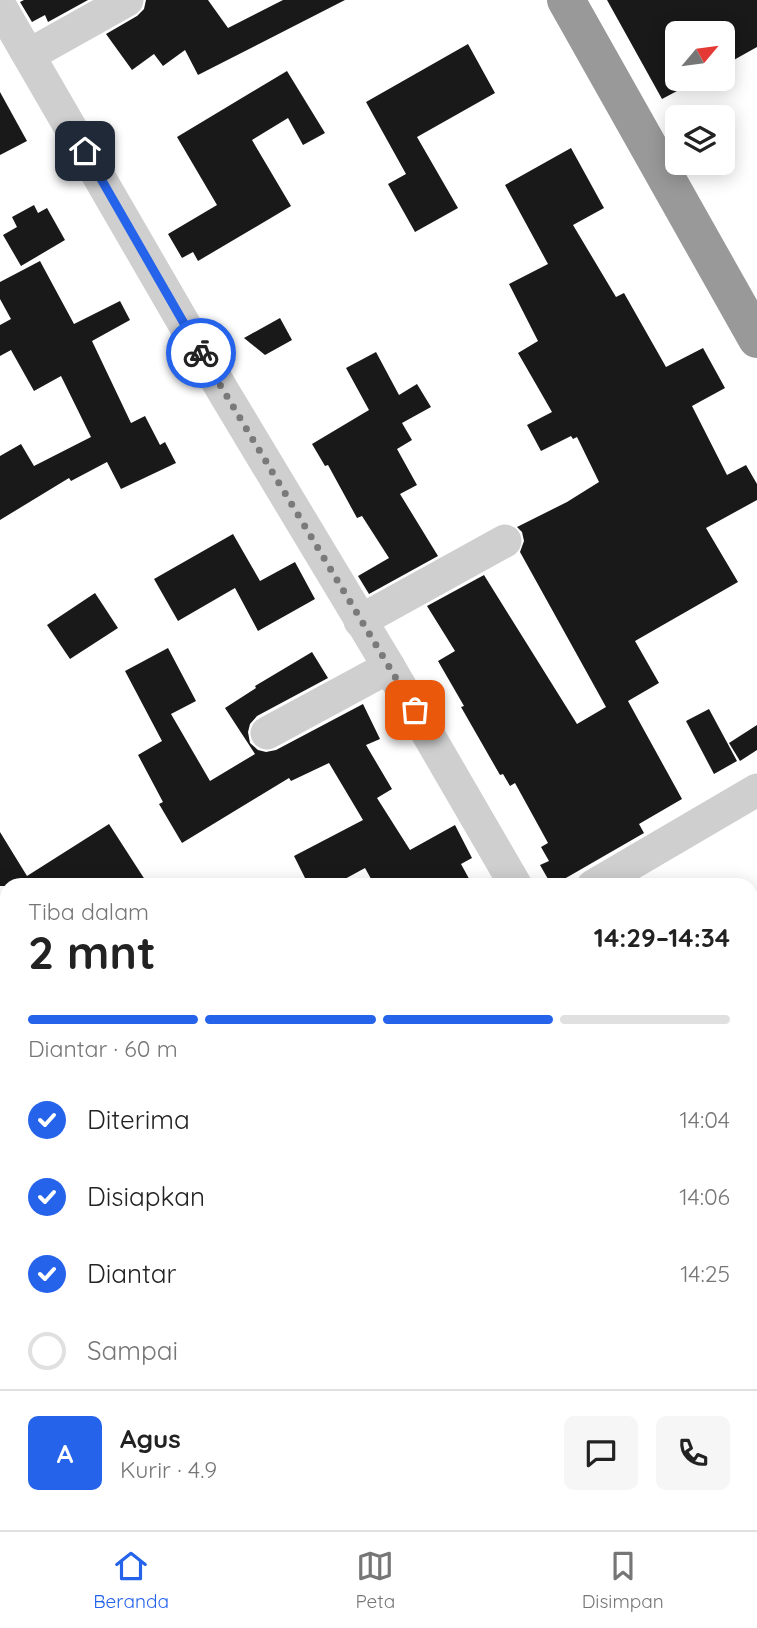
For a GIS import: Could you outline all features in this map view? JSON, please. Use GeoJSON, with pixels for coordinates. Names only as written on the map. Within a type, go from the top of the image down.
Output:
{"type":"FeatureCollection","features":[{"type":"Feature","properties":{"kind":"highway"},"geometry":{"type":"LineString","coordinates":[[566,0],[757,339]]}},
{"type":"Feature","properties":{"kind":"street"},"geometry":{"type":"LineString","coordinates":[[29,55],[127,0]]}},
{"type":"Feature","properties":{"kind":"street"},"geometry":{"type":"LineString","coordinates":[[0,6],[223,391],[389,667],[511,878]]}},
{"type":"Feature","properties":{"kind":"street"},"geometry":{"type":"LineString","coordinates":[[360,621],[505,541]]}},
{"type":"Feature","properties":{"kind":"street"},"geometry":{"type":"LineString","coordinates":[[267,733],[389,667]]}},
{"type":"Feature","properties":{"kind":"street"},"geometry":{"type":"LineString","coordinates":[[607,878],[757,790]]}},
{"type":"Feature","properties":{"kind":"building"},"geometry":{"type":"Polygon","coordinates":[[[88,0],[48,22],[45,15],[32,22],[20,2],[88,0]]]}},
{"type":"Feature","properties":{"kind":"building"},"geometry":{"type":"Polygon","coordinates":[[[146,0],[208,0],[228,28],[283,0],[345,0],[198,75],[185,50],[163,66],[154,54],[132,70],[106,34],[137,16],[144,9],[146,0]]]}},
{"type":"Feature","properties":{"kind":"building"},"geometry":{"type":"Polygon","coordinates":[[[607,0],[757,0],[757,47],[735,59],[735,21],[665,21],[665,91],[677,91],[662,99],[607,0]]]}},
{"type":"Feature","properties":{"kind":"building"},"geometry":{"type":"Polygon","coordinates":[[[468,44],[495,93],[417,137],[458,208],[415,232],[388,184],[406,174],[366,102],[468,44]]]}},
{"type":"Feature","properties":{"kind":"building"},"geometry":{"type":"Polygon","coordinates":[[[287,71],[325,133],[303,145],[288,118],[252,140],[291,206],[198,261],[193,252],[182,258],[168,234],[217,205],[177,137],[287,71]]]}},
{"type":"Feature","properties":{"kind":"building"},"geometry":{"type":"Polygon","coordinates":[[[0,92],[27,141],[0,155],[0,92]]]}},
{"type":"Feature","properties":{"kind":"building"},"geometry":{"type":"Polygon","coordinates":[[[571,148],[604,208],[573,225],[616,297],[624,293],[666,367],[703,348],[725,388],[692,406],[727,475],[746,465],[757,484],[757,500],[706,528],[738,582],[635,641],[659,683],[628,701],[682,799],[639,824],[644,833],[566,878],[547,878],[540,865],[549,861],[541,847],[548,843],[515,783],[510,786],[503,774],[500,775],[461,707],[464,706],[438,661],[455,651],[427,606],[484,575],[577,724],[606,707],[520,552],[524,541],[522,532],[517,527],[567,502],[599,482],[577,437],[573,439],[571,436],[541,451],[527,425],[552,412],[518,353],[538,341],[509,284],[548,264],[505,185],[571,148]]]}},
{"type":"Feature","properties":{"kind":"building"},"geometry":{"type":"Polygon","coordinates":[[[34,205],[38,213],[47,208],[65,240],[21,266],[3,235],[17,227],[12,217],[34,205]]]}},
{"type":"Feature","properties":{"kind":"building"},"geometry":{"type":"Polygon","coordinates":[[[40,261],[74,324],[120,301],[130,320],[92,341],[131,423],[145,416],[160,445],[165,442],[176,463],[121,489],[107,462],[71,481],[69,478],[0,520],[0,456],[21,444],[34,466],[91,437],[61,376],[34,391],[11,350],[0,356],[0,325],[11,319],[0,299],[0,282],[40,261]]]}},
{"type":"Feature","properties":{"kind":"building"},"geometry":{"type":"Polygon","coordinates":[[[280,318],[292,340],[265,355],[244,338],[280,318]]]}},
{"type":"Feature","properties":{"kind":"building"},"geometry":{"type":"Polygon","coordinates":[[[376,352],[399,395],[417,384],[431,407],[402,423],[412,440],[397,449],[417,485],[400,494],[438,556],[369,594],[358,576],[389,558],[362,516],[357,518],[328,465],[325,466],[312,444],[369,410],[346,368],[376,352]]]}},
{"type":"Feature","properties":{"kind":"building"},"geometry":{"type":"Polygon","coordinates":[[[233,534],[260,581],[295,562],[315,599],[258,631],[235,588],[178,621],[154,579],[233,534]]]}},
{"type":"Feature","properties":{"kind":"building"},"geometry":{"type":"Polygon","coordinates":[[[95,593],[118,628],[70,659],[47,625],[95,593]]]}},
{"type":"Feature","properties":{"kind":"building"},"geometry":{"type":"Polygon","coordinates":[[[168,648],[196,701],[171,714],[210,781],[255,754],[225,708],[256,688],[255,686],[312,652],[328,678],[257,716],[250,724],[250,743],[258,750],[276,750],[363,704],[380,739],[366,745],[392,789],[377,798],[410,850],[455,825],[472,858],[461,864],[469,878],[371,878],[365,868],[347,878],[305,878],[294,856],[363,820],[329,763],[291,781],[289,778],[182,843],[159,804],[163,802],[138,755],[162,741],[125,671],[168,648]]]}},
{"type":"Feature","properties":{"kind":"building"},"geometry":{"type":"Polygon","coordinates":[[[709,709],[737,761],[714,774],[686,721],[709,709]]]}},
{"type":"Feature","properties":{"kind":"building"},"geometry":{"type":"Polygon","coordinates":[[[757,725],[757,750],[740,761],[729,743],[757,725]]]}},
{"type":"Feature","properties":{"kind":"building"},"geometry":{"type":"Polygon","coordinates":[[[109,824],[144,878],[0,878],[0,832],[27,876],[109,824]]]}},
{"type":"Feature","properties":{"kind":"way so far"},"geometry":{"type":"LineString","coordinates":[[201,353],[415,710]]}},
{"type":"Feature","properties":{"kind":"route"},"geometry":{"type":"LineString","coordinates":[[85,151],[201,353]]}}]}
